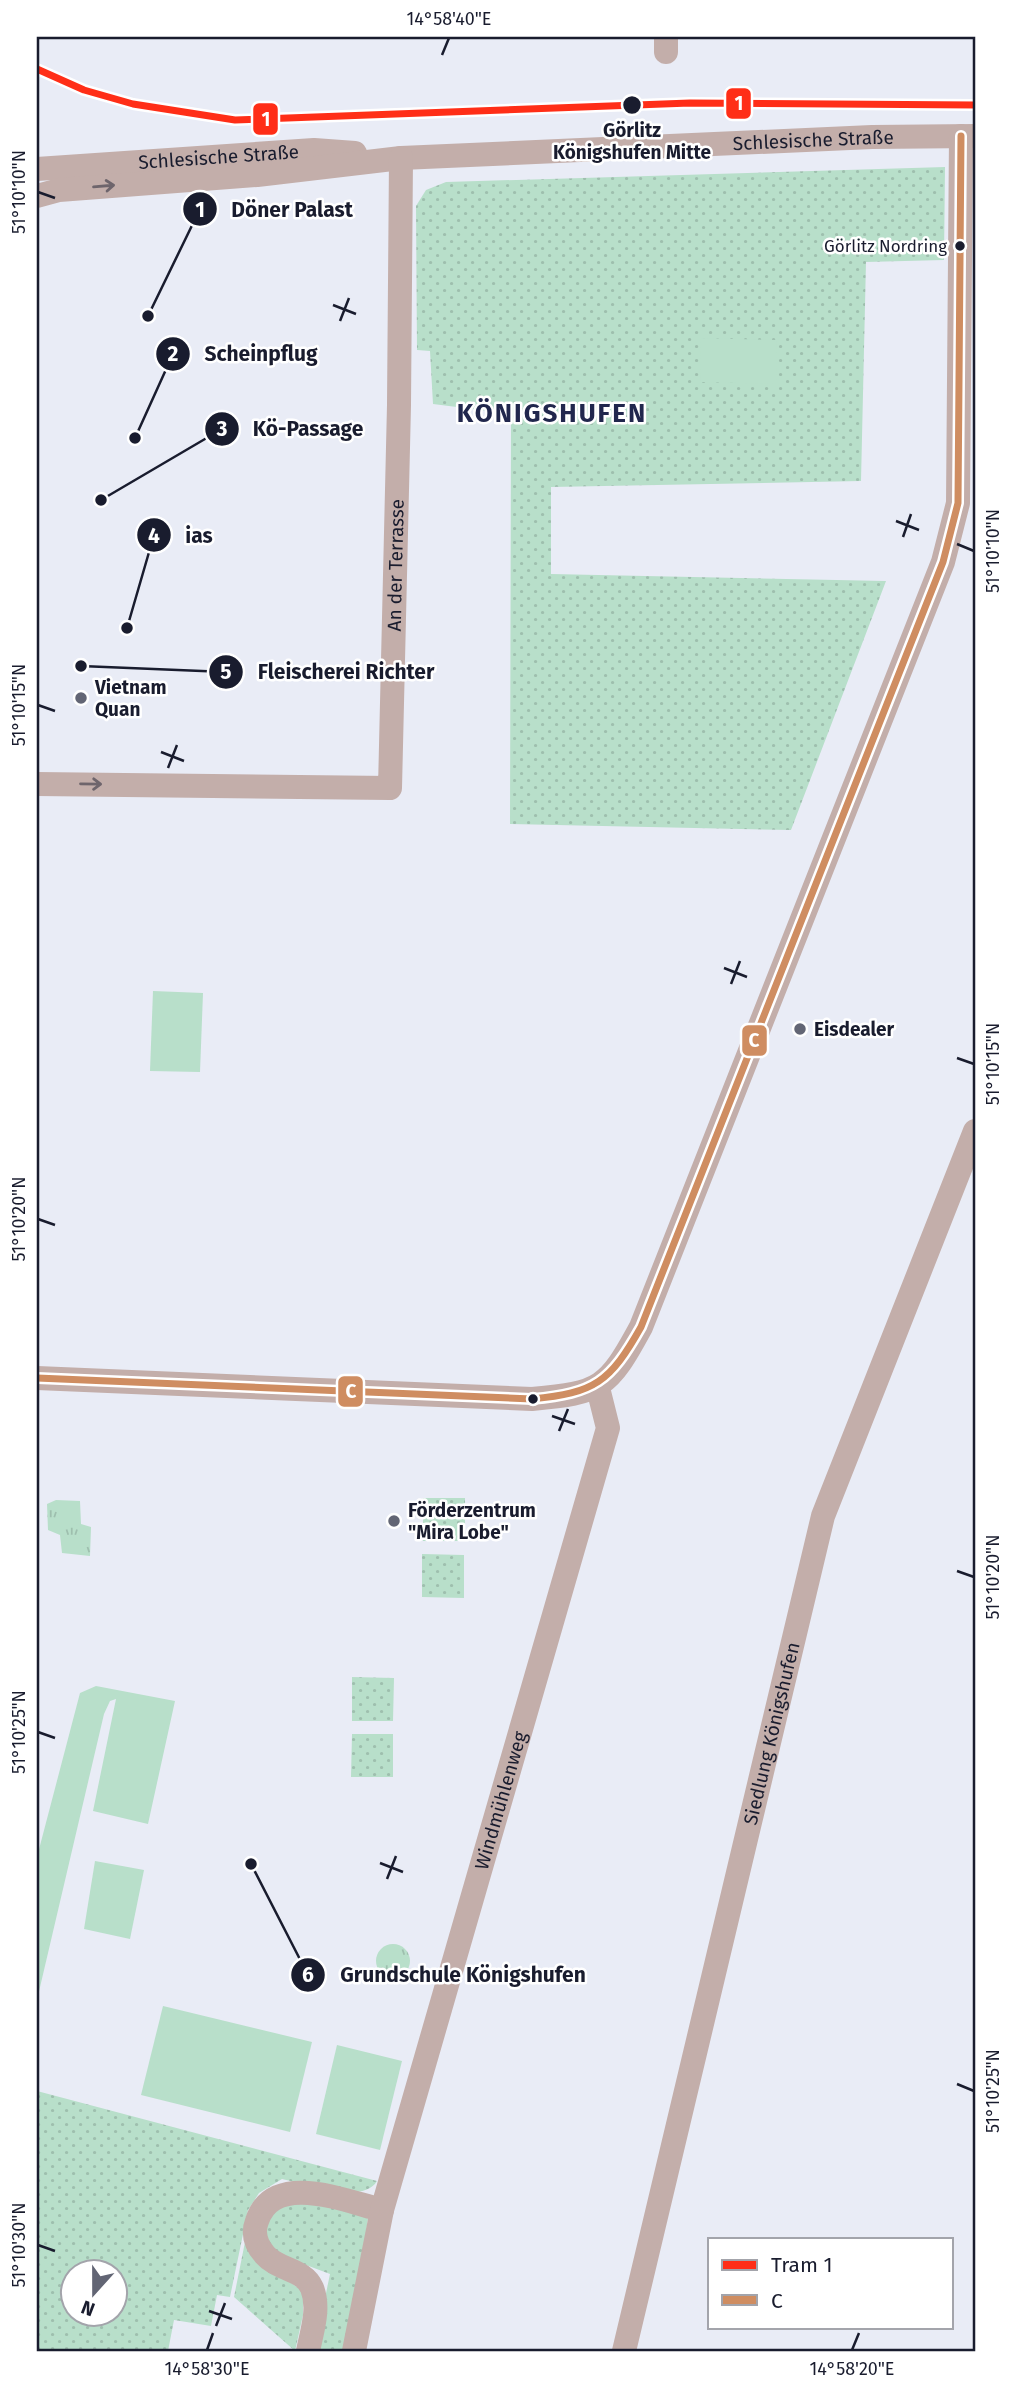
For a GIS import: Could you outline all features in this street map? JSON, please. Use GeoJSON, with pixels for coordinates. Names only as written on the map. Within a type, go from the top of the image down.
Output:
{"type":"FeatureCollection","features":[{"type":"Feature","properties":{"kind":"street","name":"Schlesische Straße"},"geometry":{"type":"LineString","coordinates":[[37,196],[59,190],[257,175],[401,158],[968,136]]}},
{"type":"Feature","properties":{"kind":"street"},"geometry":{"type":"LineString","coordinates":[[37,1378],[532,1399],[576,1395],[598,1388],[623,1360],[641,1327],[943,562],[958,503],[968,136]]}},
{"type":"Feature","properties":{"kind":"street","name":"Schlesische Straße"},"geometry":{"type":"LineString","coordinates":[[37,169],[314,150],[401,158]]}},
{"type":"Feature","properties":{"kind":"street","name":"An der Terrasse"},"geometry":{"type":"LineString","coordinates":[[37,784],[390,788],[399,405],[401,158]]}},
{"type":"Feature","properties":{"kind":"street","name":"Siedlung Königshufen"},"geometry":{"type":"LineString","coordinates":[[624,2351],[822,1516],[975,1131]]}},
{"type":"Feature","properties":{"kind":"street","name":"Windmühlenweg"},"geometry":{"type":"LineString","coordinates":[[354,2351],[382,2210],[608,1428],[598,1388]]}},
{"type":"Feature","properties":{"kind":"street"},"geometry":{"type":"LineString","coordinates":[[308,2351],[315,2318],[311,2286],[304,2277],[267,2258],[258,2245],[255,2236],[261,2212],[277,2198],[299,2192],[382,2210]]}},
{"type":"Feature","properties":{"kind":"green space"},"geometry":{"type":"Polygon","coordinates":[[[945,167],[944,260],[866,262],[861,481],[551,487],[551,574],[886,581],[791,830],[510,824],[511,414],[433,404],[430,351],[417,350],[416,206],[426,190],[446,182],[945,167]]]}},
{"type":"Feature","properties":{"kind":"green space"},"geometry":{"type":"Polygon","coordinates":[[[701,338],[777,340],[776,384],[700,382],[701,338]]]}},
{"type":"Feature","properties":{"kind":"green space"},"geometry":{"type":"Polygon","coordinates":[[[153,991],[203,993],[200,1072],[150,1071],[153,991]]]}},
{"type":"Feature","properties":{"kind":"green space"},"geometry":{"type":"Polygon","coordinates":[[[423,1498],[465,1498],[465,1541],[423,1541],[423,1498]]]}},
{"type":"Feature","properties":{"kind":"green space"},"geometry":{"type":"Polygon","coordinates":[[[56,1500],[80,1501],[81,1524],[91,1527],[90,1556],[62,1553],[60,1535],[48,1530],[47,1504],[56,1500]]]}},
{"type":"Feature","properties":{"kind":"green space"},"geometry":{"type":"Polygon","coordinates":[[[422,1554],[464,1555],[464,1598],[422,1597],[422,1554]]]}},
{"type":"Feature","properties":{"kind":"green space"},"geometry":{"type":"Polygon","coordinates":[[[352,1677],[394,1678],[393,1721],[352,1721],[352,1677]]]}},
{"type":"Feature","properties":{"kind":"green space"},"geometry":{"type":"Polygon","coordinates":[[[96,1686],[175,1701],[148,1824],[93,1811],[116,1699],[110,1701],[104,1714],[37,2000],[37,1857],[80,1693],[96,1686]]]}},
{"type":"Feature","properties":{"kind":"green space"},"geometry":{"type":"Polygon","coordinates":[[[352,1734],[393,1734],[393,1777],[351,1777],[352,1734]]]}},
{"type":"Feature","properties":{"kind":"green space"},"geometry":{"type":"Polygon","coordinates":[[[95,1861],[144,1870],[130,1939],[84,1929],[95,1861]]]}},
{"type":"Feature","properties":{"kind":"green space"},"geometry":{"type":"Polygon","coordinates":[[[393,1944],[405,1949],[410,1961],[405,1973],[393,1978],[381,1973],[376,1961],[381,1949],[393,1944]]]}},
{"type":"Feature","properties":{"kind":"green space"},"geometry":{"type":"Polygon","coordinates":[[[163,2006],[312,2042],[290,2132],[141,2095],[163,2006]]]}},
{"type":"Feature","properties":{"kind":"green space"},"geometry":{"type":"Polygon","coordinates":[[[337,2045],[402,2061],[380,2150],[316,2134],[337,2045]]]}},
{"type":"Feature","properties":{"kind":"green space"},"geometry":{"type":"Polygon","coordinates":[[[37,2091],[377,2181],[360,2192],[347,2192],[282,2179],[259,2193],[248,2210],[230,2297],[217,2295],[211,2326],[174,2320],[168,2351],[37,2351],[37,2091]]]}},
{"type":"Feature","properties":{"kind":"green space"},"geometry":{"type":"Polygon","coordinates":[[[290,2199],[362,2214],[368,2219],[348,2351],[314,2351],[330,2274],[282,2256],[266,2240],[265,2221],[290,2199]]]}},
{"type":"Feature","properties":{"kind":"green space"},"geometry":{"type":"Polygon","coordinates":[[[247,2232],[282,2277],[303,2291],[303,2315],[295,2351],[234,2297],[247,2232]]]}},
{"type":"Feature","properties":{"kind":"tram line","name":"1"},"geometry":{"type":"LineString","coordinates":[[37,69],[84,90],[133,104],[235,120],[690,103],[975,105]]}},
{"type":"Feature","properties":{"kind":"transit line","name":"C"},"geometry":{"type":"LineString","coordinates":[[37,1378],[532,1399],[586,1388],[610,1372],[620,1361],[641,1327],[943,562],[958,503],[961,136]]}},
{"type":"Feature","properties":{"kind":"place","name":"Görlitz Königshufen Mitte"},"geometry":{"type":"Point","coordinates":[632,105]}},
{"type":"Feature","properties":{"kind":"place","name":"Görlitz Nordring"},"geometry":{"type":"Point","coordinates":[960,246]}},
{"type":"Feature","properties":{"kind":"place","name":"Döner Palast"},"geometry":{"type":"Point","coordinates":[148,316]}},
{"type":"Feature","properties":{"kind":"place","name":"Scheinpflug"},"geometry":{"type":"Point","coordinates":[135,438]}},
{"type":"Feature","properties":{"kind":"place","name":"Kö-Passage"},"geometry":{"type":"Point","coordinates":[101,500]}},
{"type":"Feature","properties":{"kind":"place","name":"ias"},"geometry":{"type":"Point","coordinates":[127,628]}},
{"type":"Feature","properties":{"kind":"place","name":"Fleischerei Richter"},"geometry":{"type":"Point","coordinates":[81,666]}},
{"type":"Feature","properties":{"kind":"place","name":"Vietnam Quan"},"geometry":{"type":"Point","coordinates":[81,698]}},
{"type":"Feature","properties":{"kind":"place","name":"Eisdealer"},"geometry":{"type":"Point","coordinates":[800,1029]}},
{"type":"Feature","properties":{"kind":"place","name":"Förderzentrum \"Mira Lobe\""},"geometry":{"type":"Point","coordinates":[394,1521]}},
{"type":"Feature","properties":{"kind":"place","name":"Grundschule Königshufen"},"geometry":{"type":"Point","coordinates":[251,1864]}},
{"type":"Feature","properties":{"kind":"district","name":"KÖNIGSHUFEN"},"geometry":{"type":"Point","coordinates":[552,413]}}]}
